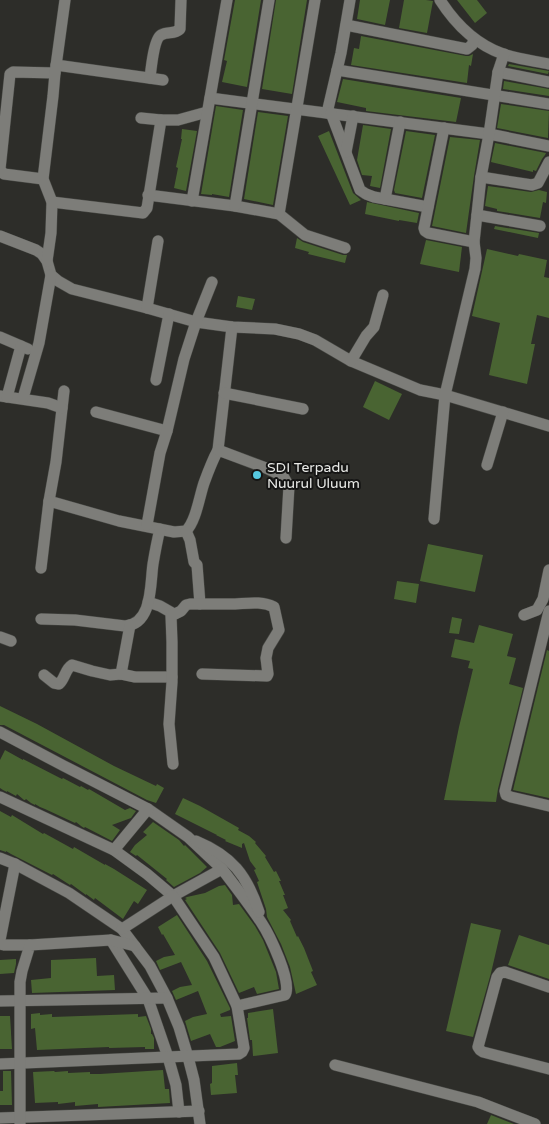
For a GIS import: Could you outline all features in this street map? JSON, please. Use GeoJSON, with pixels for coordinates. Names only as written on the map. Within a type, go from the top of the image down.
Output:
{"type":"FeatureCollection","features":[{"type":"Feature","properties":{"kind":"street"},"geometry":{"type":"LineString","coordinates":[[23,398],[39,343],[51,275],[48,261],[52,202],[43,179],[55,69],[65,0]]}},
{"type":"Feature","properties":{"kind":"street"},"geometry":{"type":"LineString","coordinates":[[150,78],[157,38],[162,34],[176,32],[180,29],[181,0]]}},
{"type":"Feature","properties":{"kind":"street"},"geometry":{"type":"LineString","coordinates":[[192,201],[227,0]]}},
{"type":"Feature","properties":{"kind":"street"},"geometry":{"type":"LineString","coordinates":[[235,206],[269,0]]}},
{"type":"Feature","properties":{"kind":"street"},"geometry":{"type":"LineString","coordinates":[[278,214],[315,0]]}},
{"type":"Feature","properties":{"kind":"street"},"geometry":{"type":"LineString","coordinates":[[350,0],[329,113],[360,190],[366,194],[385,199],[428,207]]}},
{"type":"Feature","properties":{"kind":"street"},"geometry":{"type":"LineString","coordinates":[[440,0],[459,25],[474,40],[504,54],[549,64]]}},
{"type":"Feature","properties":{"kind":"street"},"geometry":{"type":"LineString","coordinates":[[346,25],[467,49],[474,40]]}},
{"type":"Feature","properties":{"kind":"street"},"geometry":{"type":"LineString","coordinates":[[434,519],[445,395],[475,269],[474,242],[481,177],[498,72],[504,54]]}},
{"type":"Feature","properties":{"kind":"street"},"geometry":{"type":"LineString","coordinates":[[43,179],[4,174],[1,171],[11,72],[55,69],[163,80]]}},
{"type":"Feature","properties":{"kind":"street"},"geometry":{"type":"LineString","coordinates":[[337,70],[549,104]]}},
{"type":"Feature","properties":{"kind":"street"},"geometry":{"type":"LineString","coordinates":[[498,72],[549,82]]}},
{"type":"Feature","properties":{"kind":"street"},"geometry":{"type":"LineString","coordinates":[[210,98],[489,134],[549,146]]}},
{"type":"Feature","properties":{"kind":"street"},"geometry":{"type":"LineString","coordinates":[[141,118],[178,120],[208,112]]}},
{"type":"Feature","properties":{"kind":"street"},"geometry":{"type":"LineString","coordinates":[[346,152],[353,116]]}},
{"type":"Feature","properties":{"kind":"street"},"geometry":{"type":"LineString","coordinates":[[52,202],[143,213],[147,208],[161,120]]}},
{"type":"Feature","properties":{"kind":"street"},"geometry":{"type":"LineString","coordinates":[[385,199],[400,122]]}},
{"type":"Feature","properties":{"kind":"street"},"geometry":{"type":"LineString","coordinates":[[444,128],[424,228],[428,233],[474,242]]}},
{"type":"Feature","properties":{"kind":"street"},"geometry":{"type":"LineString","coordinates":[[481,177],[532,186],[538,183],[549,162]]}},
{"type":"Feature","properties":{"kind":"street"},"geometry":{"type":"LineString","coordinates":[[148,195],[235,206],[278,214],[305,235],[345,248]]}},
{"type":"Feature","properties":{"kind":"street"},"geometry":{"type":"LineString","coordinates":[[477,215],[540,226]]}},
{"type":"Feature","properties":{"kind":"street"},"geometry":{"type":"LineString","coordinates":[[0,236],[36,250],[48,261]]}},
{"type":"Feature","properties":{"kind":"street"},"geometry":{"type":"LineString","coordinates":[[147,308],[158,240]]}},
{"type":"Feature","properties":{"kind":"street"},"geometry":{"type":"LineString","coordinates":[[51,275],[72,289],[196,322],[232,327],[275,329],[299,334],[315,340],[351,361],[420,390],[445,395],[549,426]]}},
{"type":"Feature","properties":{"kind":"street"},"geometry":{"type":"LineString","coordinates":[[146,526],[160,453],[184,359],[212,282]]}},
{"type":"Feature","properties":{"kind":"street"},"geometry":{"type":"LineString","coordinates":[[351,361],[366,336],[374,327],[383,295]]}},
{"type":"Feature","properties":{"kind":"street"},"geometry":{"type":"LineString","coordinates":[[156,380],[169,314]]}},
{"type":"Feature","properties":{"kind":"street"},"geometry":{"type":"LineString","coordinates":[[50,501],[119,521],[174,532],[186,531],[192,523],[204,483],[218,450],[232,327]]}},
{"type":"Feature","properties":{"kind":"street"},"geometry":{"type":"LineString","coordinates":[[0,337],[36,352]]}},
{"type":"Feature","properties":{"kind":"street"},"geometry":{"type":"LineString","coordinates":[[21,346],[4,396],[48,403],[62,408]]}},
{"type":"Feature","properties":{"kind":"street"},"geometry":{"type":"LineString","coordinates":[[41,568],[64,392]]}},
{"type":"Feature","properties":{"kind":"street"},"geometry":{"type":"LineString","coordinates":[[224,393],[303,410]]}},
{"type":"Feature","properties":{"kind":"street"},"geometry":{"type":"LineString","coordinates":[[96,412],[167,431]]}},
{"type":"Feature","properties":{"kind":"street"},"geometry":{"type":"LineString","coordinates":[[487,465],[503,412]]}},
{"type":"Feature","properties":{"kind":"street"},"geometry":{"type":"LineString","coordinates":[[218,450],[283,476],[289,486],[286,538]]}},
{"type":"Feature","properties":{"kind":"street"},"geometry":{"type":"LineString","coordinates":[[41,619],[74,620],[130,626],[141,620],[148,602],[153,562],[160,529]]}},
{"type":"Feature","properties":{"kind":"street"},"geometry":{"type":"LineString","coordinates":[[186,531],[190,540],[194,562],[197,565],[200,604]]}},
{"type":"Feature","properties":{"kind":"street"},"geometry":{"type":"LineString","coordinates":[[524,615],[537,610],[543,599],[549,570]]}},
{"type":"Feature","properties":{"kind":"street"},"geometry":{"type":"LineString","coordinates":[[148,602],[174,614]]}},
{"type":"Feature","properties":{"kind":"street"},"geometry":{"type":"LineString","coordinates":[[173,764],[169,724],[172,677],[171,616],[190,604],[260,603],[274,607],[279,630],[268,648],[266,658],[268,676],[202,674]]}},
{"type":"Feature","properties":{"kind":"street"},"geometry":{"type":"LineString","coordinates":[[549,612],[505,791],[511,797],[549,806]]}},
{"type":"Feature","properties":{"kind":"street"},"geometry":{"type":"LineString","coordinates":[[121,674],[130,626]]}},
{"type":"Feature","properties":{"kind":"street"},"geometry":{"type":"LineString","coordinates":[[44,675],[54,683],[59,684],[64,680],[72,665],[92,671],[135,677],[172,677]]}},
{"type":"Feature","properties":{"kind":"street"},"geometry":{"type":"LineString","coordinates":[[0,732],[148,809],[188,837],[222,869],[262,924]]}},
{"type":"Feature","properties":{"kind":"street"},"geometry":{"type":"LineString","coordinates":[[0,797],[114,850],[174,896],[214,957],[237,1006],[244,1048],[239,1054],[0,1064]]}},
{"type":"Feature","properties":{"kind":"street"},"geometry":{"type":"LineString","coordinates":[[114,850],[148,809]]}},
{"type":"Feature","properties":{"kind":"street"},"geometry":{"type":"LineString","coordinates":[[188,837],[213,848],[239,870],[258,908],[262,924],[286,977],[285,995],[237,1006]]}},
{"type":"Feature","properties":{"kind":"street"},"geometry":{"type":"LineString","coordinates":[[0,858],[69,893],[122,929],[135,946],[150,966],[167,998],[178,1027],[188,1057],[200,1124]]}},
{"type":"Feature","properties":{"kind":"street"},"geometry":{"type":"LineString","coordinates":[[0,940],[15,864]]}},
{"type":"Feature","properties":{"kind":"street"},"geometry":{"type":"LineString","coordinates":[[122,929],[174,896],[222,869]]}},
{"type":"Feature","properties":{"kind":"street"},"geometry":{"type":"LineString","coordinates":[[0,944],[112,940],[135,946]]}},
{"type":"Feature","properties":{"kind":"street"},"geometry":{"type":"LineString","coordinates":[[112,940],[148,999],[176,1085],[179,1112]]}},
{"type":"Feature","properties":{"kind":"street"},"geometry":{"type":"LineString","coordinates":[[20,1121],[20,982],[30,944]]}},
{"type":"Feature","properties":{"kind":"street"},"geometry":{"type":"LineString","coordinates":[[549,987],[505,972],[500,973],[497,977],[478,1047],[482,1052],[549,1069]]}},
{"type":"Feature","properties":{"kind":"street"},"geometry":{"type":"LineString","coordinates":[[0,1001],[167,998]]}},
{"type":"Feature","properties":{"kind":"street"},"geometry":{"type":"LineString","coordinates":[[335,1066],[478,1102],[536,1124]]}},
{"type":"Feature","properties":{"kind":"street"},"geometry":{"type":"LineString","coordinates":[[0,1118],[20,1121],[199,1111]]}},
{"type":"Feature","properties":{"kind":"building"},"geometry":{"type":"Polygon","coordinates":[[[235,0],[261,0],[247,87],[222,82],[227,61],[224,60],[235,0]]]}},
{"type":"Feature","properties":{"kind":"building"},"geometry":{"type":"Polygon","coordinates":[[[276,0],[307,0],[292,94],[262,89],[276,0]]]}},
{"type":"Feature","properties":{"kind":"building"},"geometry":{"type":"Polygon","coordinates":[[[360,0],[390,0],[385,25],[357,19],[360,0]]]}},
{"type":"Feature","properties":{"kind":"building"},"geometry":{"type":"Polygon","coordinates":[[[404,0],[433,1],[427,33],[399,28],[404,0]]]}},
{"type":"Feature","properties":{"kind":"building"},"geometry":{"type":"Polygon","coordinates":[[[457,0],[477,0],[487,13],[475,23],[457,0]]]}},
{"type":"Feature","properties":{"kind":"building"},"geometry":{"type":"Polygon","coordinates":[[[361,36],[466,56],[473,54],[471,66],[469,65],[467,83],[351,65],[354,48],[359,49],[361,36]]]}},
{"type":"Feature","properties":{"kind":"building"},"geometry":{"type":"Polygon","coordinates":[[[509,64],[549,71],[548,74],[508,66],[509,64]]]}},
{"type":"Feature","properties":{"kind":"building"},"geometry":{"type":"Polygon","coordinates":[[[343,79],[461,98],[456,122],[366,111],[366,108],[337,102],[343,79]]]}},
{"type":"Feature","properties":{"kind":"building"},"geometry":{"type":"Polygon","coordinates":[[[504,81],[549,89],[549,96],[503,89],[504,81]]]}},
{"type":"Feature","properties":{"kind":"building"},"geometry":{"type":"Polygon","coordinates":[[[501,104],[549,111],[548,138],[497,128],[501,104]]]}},
{"type":"Feature","properties":{"kind":"building"},"geometry":{"type":"Polygon","coordinates":[[[216,106],[243,110],[229,197],[201,194],[216,106]]]}},
{"type":"Feature","properties":{"kind":"building"},"geometry":{"type":"Polygon","coordinates":[[[258,112],[288,116],[273,205],[244,199],[258,112]]]}},
{"type":"Feature","properties":{"kind":"building"},"geometry":{"type":"Polygon","coordinates":[[[363,125],[391,129],[380,188],[370,186],[372,176],[362,175],[357,160],[363,125]]]}},
{"type":"Feature","properties":{"kind":"building"},"geometry":{"type":"Polygon","coordinates":[[[182,129],[197,131],[186,191],[174,188],[182,129]]]}},
{"type":"Feature","properties":{"kind":"building"},"geometry":{"type":"Polygon","coordinates":[[[329,131],[353,193],[361,200],[350,205],[318,136],[329,131]]]}},
{"type":"Feature","properties":{"kind":"building"},"geometry":{"type":"Polygon","coordinates":[[[406,131],[435,135],[422,198],[395,193],[394,190],[406,131]]]}},
{"type":"Feature","properties":{"kind":"building"},"geometry":{"type":"Polygon","coordinates":[[[450,137],[480,140],[466,233],[432,226],[450,137]]]}},
{"type":"Feature","properties":{"kind":"building"},"geometry":{"type":"Polygon","coordinates":[[[495,143],[546,153],[536,171],[533,170],[533,172],[491,162],[495,143]]]}},
{"type":"Feature","properties":{"kind":"building"},"geometry":{"type":"Polygon","coordinates":[[[488,186],[531,192],[539,190],[547,192],[546,203],[543,202],[540,218],[497,211],[497,209],[485,206],[488,186]]]}},
{"type":"Feature","properties":{"kind":"building"},"geometry":{"type":"Polygon","coordinates":[[[367,202],[419,213],[417,223],[365,214],[367,202]]]}},
{"type":"Feature","properties":{"kind":"building"},"geometry":{"type":"Polygon","coordinates":[[[495,226],[539,233],[538,238],[494,229],[495,226]]]}},
{"type":"Feature","properties":{"kind":"building"},"geometry":{"type":"Polygon","coordinates":[[[297,238],[303,242],[347,255],[345,263],[308,254],[309,252],[295,248],[297,238]]]}},
{"type":"Feature","properties":{"kind":"building"},"geometry":{"type":"Polygon","coordinates":[[[426,240],[462,247],[459,272],[420,264],[426,240]]]}},
{"type":"Feature","properties":{"kind":"building"},"geometry":{"type":"Polygon","coordinates":[[[487,249],[547,260],[544,277],[549,278],[549,318],[537,315],[531,344],[535,344],[527,384],[489,375],[500,323],[472,316],[487,249]]]}},
{"type":"Feature","properties":{"kind":"building"},"geometry":{"type":"Polygon","coordinates":[[[238,296],[255,299],[252,310],[236,307],[238,296]]]}},
{"type":"Feature","properties":{"kind":"building"},"geometry":{"type":"Polygon","coordinates":[[[375,381],[402,394],[389,420],[363,407],[375,381]]]}},
{"type":"Feature","properties":{"kind":"building"},"geometry":{"type":"Polygon","coordinates":[[[428,544],[483,555],[475,592],[420,581],[428,544]]]}},
{"type":"Feature","properties":{"kind":"building"},"geometry":{"type":"Polygon","coordinates":[[[397,581],[419,584],[416,603],[394,599],[397,581]]]}},
{"type":"Feature","properties":{"kind":"building"},"geometry":{"type":"Polygon","coordinates":[[[452,617],[462,619],[459,634],[449,633],[452,617]]]}},
{"type":"Feature","properties":{"kind":"building"},"geometry":{"type":"Polygon","coordinates":[[[479,625],[513,634],[507,656],[516,658],[509,684],[523,688],[496,802],[444,800],[473,669],[468,668],[470,661],[451,657],[455,639],[474,643],[479,625]]]}},
{"type":"Feature","properties":{"kind":"building"},"geometry":{"type":"Polygon","coordinates":[[[547,650],[549,651],[549,798],[513,790],[547,650]]]}},
{"type":"Feature","properties":{"kind":"building"},"geometry":{"type":"Polygon","coordinates":[[[0,706],[114,766],[164,788],[156,803],[4,725],[0,725],[0,706]]]}},
{"type":"Feature","properties":{"kind":"building"},"geometry":{"type":"Polygon","coordinates":[[[5,750],[62,779],[89,789],[125,810],[130,808],[136,811],[131,818],[112,825],[120,830],[112,841],[84,828],[76,822],[0,788],[0,760],[5,750]]]}},
{"type":"Feature","properties":{"kind":"building"},"geometry":{"type":"Polygon","coordinates":[[[183,798],[239,828],[238,830],[256,842],[281,881],[279,881],[288,908],[283,910],[291,920],[297,937],[304,948],[317,985],[296,994],[290,967],[267,917],[257,882],[259,881],[254,870],[256,869],[250,861],[244,843],[242,848],[225,841],[175,814],[183,798]]]}},
{"type":"Feature","properties":{"kind":"building"},"geometry":{"type":"Polygon","coordinates":[[[0,811],[11,817],[12,815],[43,834],[73,849],[74,847],[147,890],[138,904],[134,901],[123,919],[95,898],[94,900],[71,884],[6,851],[0,850],[0,811]]]}},
{"type":"Feature","properties":{"kind":"building"},"geometry":{"type":"Polygon","coordinates":[[[153,822],[185,845],[207,867],[200,873],[174,887],[137,855],[130,852],[147,835],[143,832],[153,822]]]}},
{"type":"Feature","properties":{"kind":"building"},"geometry":{"type":"Polygon","coordinates":[[[225,885],[232,895],[233,905],[239,904],[263,940],[276,972],[279,989],[257,994],[254,987],[239,993],[220,953],[185,900],[187,897],[205,893],[225,885]]]}},
{"type":"Feature","properties":{"kind":"building"},"geometry":{"type":"Polygon","coordinates":[[[177,915],[207,961],[230,1008],[230,1010],[220,1014],[221,1017],[231,1016],[235,1041],[220,1047],[216,1047],[210,1034],[191,1041],[185,1021],[207,1014],[198,991],[176,1000],[172,991],[180,987],[192,985],[181,962],[160,970],[156,961],[175,955],[158,927],[177,915]]]}},
{"type":"Feature","properties":{"kind":"building"},"geometry":{"type":"Polygon","coordinates":[[[471,923],[501,930],[473,1037],[446,1031],[471,923]]]}},
{"type":"Feature","properties":{"kind":"building"},"geometry":{"type":"Polygon","coordinates":[[[519,935],[549,945],[549,979],[508,965],[519,935]]]}},
{"type":"Feature","properties":{"kind":"building"},"geometry":{"type":"Polygon","coordinates":[[[96,958],[97,976],[114,975],[115,990],[32,993],[31,980],[51,978],[51,960],[96,958]]]}},
{"type":"Feature","properties":{"kind":"building"},"geometry":{"type":"Polygon","coordinates":[[[16,959],[14,973],[0,974],[0,960],[16,959]]]}},
{"type":"Feature","properties":{"kind":"building"},"geometry":{"type":"Polygon","coordinates":[[[273,1009],[278,1053],[253,1056],[252,1040],[250,1040],[247,1018],[248,1013],[273,1009]]]}},
{"type":"Feature","properties":{"kind":"building"},"geometry":{"type":"Polygon","coordinates":[[[40,1013],[40,1015],[52,1014],[52,1017],[138,1014],[138,1017],[146,1016],[154,1038],[154,1049],[145,1049],[145,1047],[109,1047],[37,1050],[35,1028],[31,1029],[31,1014],[40,1013]]]}},
{"type":"Feature","properties":{"kind":"building"},"geometry":{"type":"Polygon","coordinates":[[[0,1016],[10,1016],[12,1049],[0,1049],[0,1016]]]}},
{"type":"Feature","properties":{"kind":"building"},"geometry":{"type":"Polygon","coordinates":[[[237,1063],[238,1075],[235,1075],[237,1093],[211,1095],[212,1066],[237,1063]]]}},
{"type":"Feature","properties":{"kind":"building"},"geometry":{"type":"Polygon","coordinates":[[[163,1070],[165,1089],[169,1089],[170,1103],[98,1107],[98,1104],[75,1106],[75,1102],[58,1104],[58,1102],[35,1103],[33,1072],[68,1071],[68,1073],[90,1072],[90,1074],[100,1074],[163,1070]]]}},
{"type":"Feature","properties":{"kind":"building"},"geometry":{"type":"Polygon","coordinates":[[[3,1071],[11,1071],[12,1105],[0,1105],[0,1091],[3,1091],[3,1071]]]}},
{"type":"Feature","properties":{"kind":"building"},"geometry":{"type":"Polygon","coordinates":[[[491,1115],[514,1124],[487,1124],[491,1115]]]}},
{"type":"Feature","properties":{"kind":"place","name":"SDI Terpadu Nuurul Uluum"},"geometry":{"type":"Point","coordinates":[257,475]}}]}
